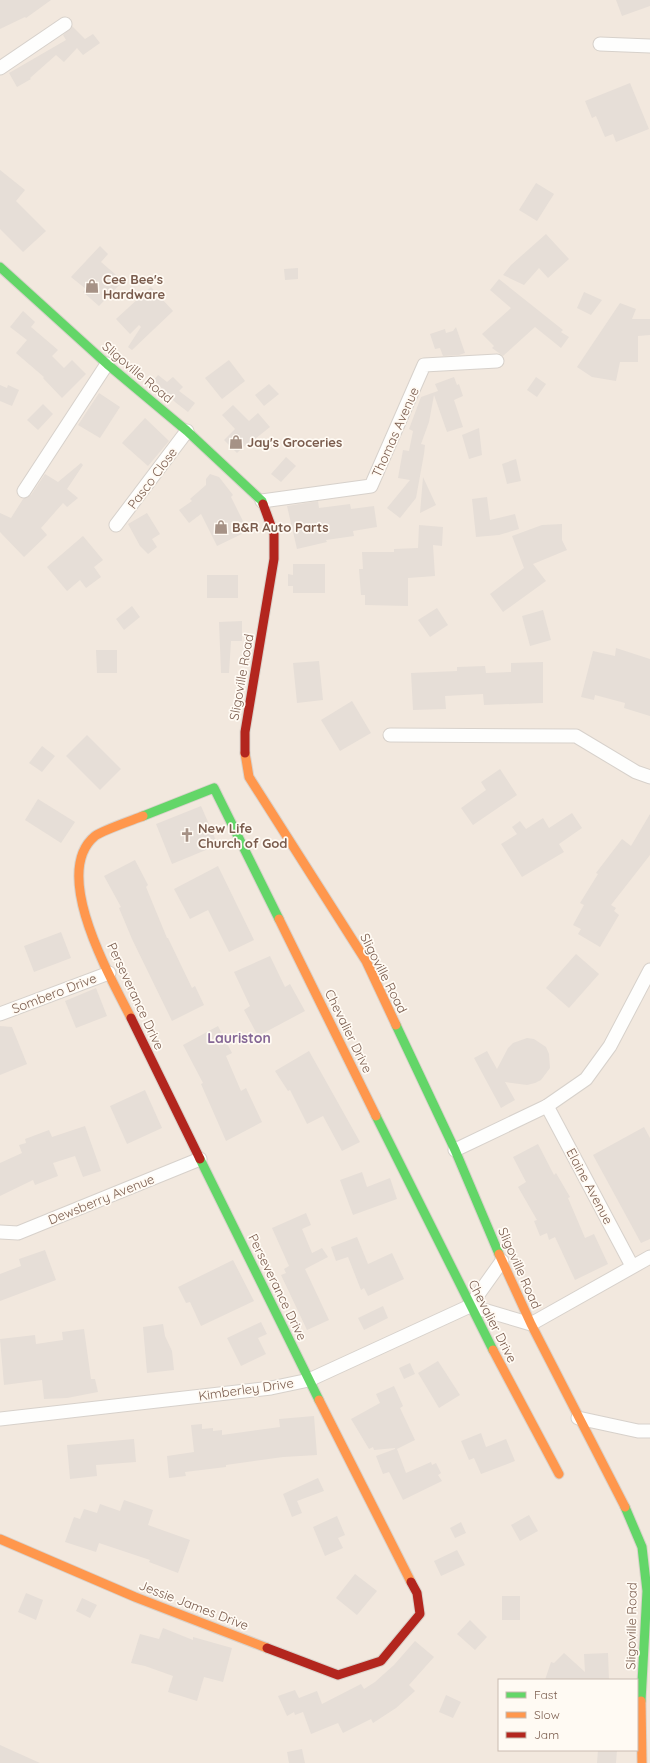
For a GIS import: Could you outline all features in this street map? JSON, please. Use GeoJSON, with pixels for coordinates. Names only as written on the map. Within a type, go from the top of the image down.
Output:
{"type":"FeatureCollection","features":[{"type":"Feature","properties":{"kind":"street"},"geometry":{"type":"LineString","coordinates":[[0,68],[65,24]]}},
{"type":"Feature","properties":{"kind":"street"},"geometry":{"type":"LineString","coordinates":[[600,44],[650,46]]}},
{"type":"Feature","properties":{"kind":"street","name":"Sligoville Road"},"geometry":{"type":"LineString","coordinates":[[0,267],[107,364],[187,431],[262,502],[274,534],[274,559],[245,732],[245,760],[249,777],[366,961],[456,1150],[502,1261],[531,1324],[633,1523],[642,1547],[648,1591],[641,1701],[646,1746],[642,1763]]}},
{"type":"Feature","properties":{"kind":"street","name":"Thomas Avenue"},"geometry":{"type":"LineString","coordinates":[[262,502],[371,486],[424,365],[497,360]]}},
{"type":"Feature","properties":{"kind":"street"},"geometry":{"type":"LineString","coordinates":[[24,491],[107,364]]}},
{"type":"Feature","properties":{"kind":"street","name":"Pasco Close"},"geometry":{"type":"LineString","coordinates":[[116,525],[187,431]]}},
{"type":"Feature","properties":{"kind":"street"},"geometry":{"type":"LineString","coordinates":[[390,735],[576,736],[636,772],[650,777]]}},
{"type":"Feature","properties":{"kind":"street","name":"Chevalier Drive"},"geometry":{"type":"LineString","coordinates":[[85,915],[78,879],[83,851],[96,835],[214,788],[470,1306],[559,1474]]}},
{"type":"Feature","properties":{"kind":"street","name":"Perseverance Drive"},"geometry":{"type":"LineString","coordinates":[[85,915],[109,973],[200,1159],[309,1380],[417,1593],[420,1614],[381,1661]]}},
{"type":"Feature","properties":{"kind":"street"},"geometry":{"type":"LineString","coordinates":[[456,1150],[547,1106],[586,1079],[610,1046],[650,970]]}},
{"type":"Feature","properties":{"kind":"street","name":"Sombero Drive"},"geometry":{"type":"LineString","coordinates":[[0,1014],[109,973]]}},
{"type":"Feature","properties":{"kind":"street","name":"Elaine Avenue"},"geometry":{"type":"LineString","coordinates":[[547,1106],[632,1266]]}},
{"type":"Feature","properties":{"kind":"street","name":"Dewsberry Avenue"},"geometry":{"type":"LineString","coordinates":[[0,1232],[18,1233],[200,1159]]}},
{"type":"Feature","properties":{"kind":"street"},"geometry":{"type":"LineString","coordinates":[[470,1306],[531,1324],[650,1257]]}},
{"type":"Feature","properties":{"kind":"street","name":"Kimberley Drive"},"geometry":{"type":"LineString","coordinates":[[0,1419],[271,1388],[309,1380],[470,1306],[502,1261]]}},
{"type":"Feature","properties":{"kind":"street"},"geometry":{"type":"LineString","coordinates":[[578,1418],[638,1431],[650,1431]]}},
{"type":"Feature","properties":{"kind":"street","name":"Jessie James Drive"},"geometry":{"type":"LineString","coordinates":[[0,1539],[135,1597],[338,1675],[381,1661]]}},
{"type":"Feature","properties":{"kind":"shaded area"},"geometry":{"type":"Polygon","coordinates":[[[0,0],[650,0],[650,1763],[0,1763],[0,0]]]}},
{"type":"Feature","properties":{"kind":"building"},"geometry":{"type":"Polygon","coordinates":[[[0,0],[51,0],[26,18],[25,17],[0,29],[0,0]]]}},
{"type":"Feature","properties":{"kind":"building"},"geometry":{"type":"Polygon","coordinates":[[[616,0],[650,0],[650,6],[622,16],[616,0]]]}},
{"type":"Feature","properties":{"kind":"building"},"geometry":{"type":"Polygon","coordinates":[[[72,26],[85,39],[93,34],[100,43],[83,55],[77,48],[64,62],[56,55],[30,78],[31,79],[17,87],[9,73],[66,40],[63,35],[72,26]]]}},
{"type":"Feature","properties":{"kind":"building"},"geometry":{"type":"Polygon","coordinates":[[[630,83],[649,129],[616,142],[613,134],[605,137],[596,116],[592,118],[585,101],[630,83]]]}},
{"type":"Feature","properties":{"kind":"building"},"geometry":{"type":"Polygon","coordinates":[[[0,170],[25,190],[16,201],[46,231],[23,252],[0,229],[0,170]]]}},
{"type":"Feature","properties":{"kind":"building"},"geometry":{"type":"Polygon","coordinates":[[[536,183],[554,194],[537,221],[519,210],[536,183]]]}},
{"type":"Feature","properties":{"kind":"building"},"geometry":{"type":"Polygon","coordinates":[[[546,234],[569,259],[548,278],[539,268],[524,285],[503,275],[511,265],[546,234]]]}},
{"type":"Feature","properties":{"kind":"building"},"geometry":{"type":"Polygon","coordinates":[[[100,246],[108,254],[101,262],[123,281],[99,306],[83,292],[86,289],[71,277],[100,246]]]}},
{"type":"Feature","properties":{"kind":"building"},"geometry":{"type":"Polygon","coordinates":[[[298,268],[298,279],[285,280],[284,269],[298,268]]]}},
{"type":"Feature","properties":{"kind":"building"},"geometry":{"type":"Polygon","coordinates":[[[499,279],[563,330],[561,332],[569,337],[561,348],[535,327],[503,356],[492,348],[494,346],[482,334],[511,308],[490,290],[499,279]]]}},
{"type":"Feature","properties":{"kind":"building"},"geometry":{"type":"Polygon","coordinates":[[[151,287],[173,311],[132,350],[128,347],[141,327],[139,325],[130,334],[116,319],[151,287]]]}},
{"type":"Feature","properties":{"kind":"building"},"geometry":{"type":"Polygon","coordinates":[[[584,292],[602,300],[591,315],[577,308],[584,292]]]}},
{"type":"Feature","properties":{"kind":"building"},"geometry":{"type":"Polygon","coordinates":[[[620,303],[636,309],[632,319],[650,319],[650,335],[638,336],[638,362],[620,362],[616,381],[592,377],[577,367],[620,303]]]}},
{"type":"Feature","properties":{"kind":"building"},"geometry":{"type":"Polygon","coordinates":[[[23,311],[35,322],[31,327],[58,350],[52,356],[64,368],[72,360],[86,374],[62,398],[43,378],[44,377],[16,353],[27,340],[10,327],[23,311]]]}},
{"type":"Feature","properties":{"kind":"building"},"geometry":{"type":"Polygon","coordinates":[[[456,327],[465,353],[443,356],[440,348],[435,349],[430,334],[445,329],[446,333],[453,331],[456,327]]]}},
{"type":"Feature","properties":{"kind":"building"},"geometry":{"type":"Polygon","coordinates":[[[229,360],[245,381],[222,399],[205,378],[229,360]]]}},
{"type":"Feature","properties":{"kind":"building"},"geometry":{"type":"Polygon","coordinates":[[[158,375],[167,382],[173,377],[183,387],[179,391],[195,403],[188,412],[175,402],[154,380],[158,375]]]}},
{"type":"Feature","properties":{"kind":"building"},"geometry":{"type":"Polygon","coordinates":[[[454,377],[457,385],[459,384],[463,396],[454,400],[463,427],[447,432],[434,395],[429,422],[421,444],[425,445],[416,498],[400,518],[387,508],[410,480],[398,478],[403,450],[409,451],[413,431],[409,429],[421,397],[438,391],[435,384],[454,377]]]}},
{"type":"Feature","properties":{"kind":"building"},"geometry":{"type":"Polygon","coordinates":[[[536,377],[546,384],[537,397],[527,390],[536,377]]]}},
{"type":"Feature","properties":{"kind":"building"},"geometry":{"type":"Polygon","coordinates":[[[269,384],[279,394],[264,406],[255,395],[269,384]]]}},
{"type":"Feature","properties":{"kind":"building"},"geometry":{"type":"Polygon","coordinates":[[[0,385],[7,388],[8,385],[19,390],[12,406],[0,401],[0,385]]]}},
{"type":"Feature","properties":{"kind":"building"},"geometry":{"type":"Polygon","coordinates":[[[99,393],[120,407],[100,438],[78,425],[99,393]]]}},
{"type":"Feature","properties":{"kind":"building"},"geometry":{"type":"Polygon","coordinates":[[[43,404],[53,414],[38,430],[27,420],[43,404]]]}},
{"type":"Feature","properties":{"kind":"building"},"geometry":{"type":"Polygon","coordinates":[[[233,405],[249,421],[258,413],[270,427],[255,439],[254,437],[237,453],[224,440],[235,429],[222,415],[233,405]]]}},
{"type":"Feature","properties":{"kind":"building"},"geometry":{"type":"Polygon","coordinates":[[[145,418],[169,441],[148,466],[122,443],[145,418]]]}},
{"type":"Feature","properties":{"kind":"building"},"geometry":{"type":"Polygon","coordinates":[[[479,428],[482,455],[469,459],[462,435],[479,428]]]}},
{"type":"Feature","properties":{"kind":"building"},"geometry":{"type":"Polygon","coordinates":[[[286,457],[296,466],[281,482],[271,474],[286,457]]]}},
{"type":"Feature","properties":{"kind":"building"},"geometry":{"type":"Polygon","coordinates":[[[516,459],[521,481],[507,484],[502,464],[516,459]]]}},
{"type":"Feature","properties":{"kind":"building"},"geometry":{"type":"Polygon","coordinates":[[[81,463],[83,465],[67,489],[78,498],[67,507],[63,503],[41,528],[47,535],[24,557],[0,532],[0,513],[11,518],[23,499],[31,495],[45,474],[58,482],[81,463]]]}},
{"type":"Feature","properties":{"kind":"building"},"geometry":{"type":"Polygon","coordinates":[[[210,474],[219,477],[233,495],[231,497],[248,531],[217,546],[201,514],[189,523],[179,510],[192,501],[190,499],[206,485],[206,479],[210,474]]]}},
{"type":"Feature","properties":{"kind":"building"},"geometry":{"type":"Polygon","coordinates":[[[423,477],[436,505],[420,513],[423,477]]]}},
{"type":"Feature","properties":{"kind":"building"},"geometry":{"type":"Polygon","coordinates":[[[487,497],[490,520],[515,514],[519,529],[499,535],[476,537],[472,499],[487,497]]]}},
{"type":"Feature","properties":{"kind":"building"},"geometry":{"type":"Polygon","coordinates":[[[318,501],[319,508],[350,504],[351,509],[374,506],[377,527],[353,531],[354,536],[326,540],[327,542],[297,549],[287,506],[318,501]]]}},
{"type":"Feature","properties":{"kind":"building"},"geometry":{"type":"Polygon","coordinates":[[[147,513],[160,534],[152,539],[157,547],[148,554],[140,546],[128,524],[147,513]]]}},
{"type":"Feature","properties":{"kind":"building"},"geometry":{"type":"Polygon","coordinates":[[[562,524],[562,540],[567,550],[533,564],[546,581],[503,612],[490,594],[524,568],[512,536],[542,525],[562,524]]]}},
{"type":"Feature","properties":{"kind":"building"},"geometry":{"type":"Polygon","coordinates":[[[419,525],[443,527],[442,546],[433,545],[435,576],[408,578],[408,606],[365,605],[365,595],[361,595],[359,569],[363,569],[362,552],[394,552],[394,549],[418,548],[419,525]]]}},
{"type":"Feature","properties":{"kind":"building"},"geometry":{"type":"Polygon","coordinates":[[[83,536],[103,560],[94,567],[101,577],[86,588],[80,580],[67,591],[47,567],[83,536]]]}},
{"type":"Feature","properties":{"kind":"building"},"geometry":{"type":"Polygon","coordinates":[[[293,564],[325,564],[325,593],[293,593],[293,586],[288,586],[288,574],[293,575],[293,564]]]}},
{"type":"Feature","properties":{"kind":"building"},"geometry":{"type":"Polygon","coordinates":[[[207,575],[238,575],[238,598],[207,598],[207,575]]]}},
{"type":"Feature","properties":{"kind":"building"},"geometry":{"type":"Polygon","coordinates":[[[132,606],[140,617],[124,630],[116,619],[132,606]]]}},
{"type":"Feature","properties":{"kind":"building"},"geometry":{"type":"Polygon","coordinates":[[[437,608],[448,625],[430,637],[418,620],[437,608]]]}},
{"type":"Feature","properties":{"kind":"building"},"geometry":{"type":"Polygon","coordinates":[[[543,610],[551,640],[530,646],[522,616],[543,610]]]}},
{"type":"Feature","properties":{"kind":"building"},"geometry":{"type":"Polygon","coordinates":[[[242,621],[242,641],[231,641],[229,673],[221,673],[219,622],[242,621]]]}},
{"type":"Feature","properties":{"kind":"building"},"geometry":{"type":"Polygon","coordinates":[[[616,648],[650,659],[650,716],[624,708],[625,703],[595,695],[594,700],[581,697],[593,651],[615,656],[616,648]]]}},
{"type":"Feature","properties":{"kind":"building"},"geometry":{"type":"Polygon","coordinates":[[[96,650],[117,650],[117,673],[97,673],[96,650]]]}},
{"type":"Feature","properties":{"kind":"building"},"geometry":{"type":"Polygon","coordinates":[[[319,661],[323,700],[297,703],[293,663],[319,661]]]}},
{"type":"Feature","properties":{"kind":"building"},"geometry":{"type":"Polygon","coordinates":[[[543,662],[543,703],[484,705],[483,694],[445,696],[446,709],[413,710],[411,673],[457,671],[457,667],[485,666],[486,673],[511,672],[511,663],[543,662]]]}},
{"type":"Feature","properties":{"kind":"building"},"geometry":{"type":"Polygon","coordinates":[[[352,701],[371,733],[340,751],[321,720],[352,701]]]}},
{"type":"Feature","properties":{"kind":"building"},"geometry":{"type":"Polygon","coordinates":[[[87,735],[121,769],[100,790],[66,756],[87,735]]]}},
{"type":"Feature","properties":{"kind":"building"},"geometry":{"type":"Polygon","coordinates":[[[42,746],[55,756],[42,772],[29,763],[42,746]]]}},
{"type":"Feature","properties":{"kind":"building"},"geometry":{"type":"Polygon","coordinates":[[[500,769],[517,795],[473,825],[461,808],[486,790],[481,782],[500,769]]]}},
{"type":"Feature","properties":{"kind":"building"},"geometry":{"type":"Polygon","coordinates":[[[38,799],[75,822],[61,843],[25,820],[38,799]]]}},
{"type":"Feature","properties":{"kind":"building","name":"New Life Church of God"},"geometry":{"type":"Polygon","coordinates":[[[201,806],[218,845],[172,864],[156,824],[201,806]]]}},
{"type":"Feature","properties":{"kind":"building"},"geometry":{"type":"Polygon","coordinates":[[[572,813],[582,828],[559,844],[564,852],[522,877],[501,844],[517,834],[512,827],[520,821],[526,829],[543,818],[549,828],[572,813]]]}},
{"type":"Feature","properties":{"kind":"building"},"geometry":{"type":"Polygon","coordinates":[[[650,814],[650,855],[611,905],[616,908],[614,911],[619,915],[600,947],[578,934],[581,929],[573,925],[584,905],[580,903],[598,874],[596,873],[622,839],[631,846],[650,814]]]}},
{"type":"Feature","properties":{"kind":"building"},"geometry":{"type":"Polygon","coordinates":[[[135,860],[148,885],[146,887],[167,938],[192,988],[195,986],[204,1005],[172,1021],[132,939],[119,908],[121,907],[104,876],[135,860]]]}},
{"type":"Feature","properties":{"kind":"building"},"geometry":{"type":"Polygon","coordinates":[[[218,866],[254,940],[229,952],[208,910],[190,919],[174,889],[218,866]]]}},
{"type":"Feature","properties":{"kind":"building"},"geometry":{"type":"Polygon","coordinates":[[[61,932],[71,958],[34,972],[24,946],[61,932]]]}},
{"type":"Feature","properties":{"kind":"building"},"geometry":{"type":"Polygon","coordinates":[[[576,954],[599,974],[569,1008],[546,988],[576,954]]]}},
{"type":"Feature","properties":{"kind":"building"},"geometry":{"type":"Polygon","coordinates":[[[270,956],[285,987],[290,984],[305,1011],[258,1036],[244,1010],[250,1006],[234,972],[270,956]]]}},
{"type":"Feature","properties":{"kind":"building"},"geometry":{"type":"Polygon","coordinates":[[[96,988],[107,1016],[76,1028],[65,1001],[96,988]]]}},
{"type":"Feature","properties":{"kind":"building"},"geometry":{"type":"Polygon","coordinates":[[[0,1026],[12,1027],[27,1064],[0,1075],[0,1026]]]}},
{"type":"Feature","properties":{"kind":"building"},"geometry":{"type":"Polygon","coordinates":[[[218,1026],[232,1053],[226,1056],[241,1091],[246,1088],[262,1122],[226,1141],[201,1084],[203,1083],[183,1045],[218,1026]]]}},
{"type":"Feature","properties":{"kind":"building"},"geometry":{"type":"Polygon","coordinates":[[[527,1038],[534,1039],[546,1047],[549,1054],[550,1068],[541,1080],[535,1083],[527,1085],[505,1082],[515,1100],[501,1108],[474,1058],[487,1051],[497,1069],[508,1048],[513,1043],[527,1038]]]}},
{"type":"Feature","properties":{"kind":"building"},"geometry":{"type":"Polygon","coordinates":[[[309,1051],[360,1142],[342,1151],[323,1116],[307,1124],[290,1090],[288,1091],[275,1071],[309,1051]]]}},
{"type":"Feature","properties":{"kind":"building"},"geometry":{"type":"Polygon","coordinates":[[[145,1090],[162,1128],[127,1144],[110,1106],[145,1090]]]}},
{"type":"Feature","properties":{"kind":"building"},"geometry":{"type":"Polygon","coordinates":[[[85,1126],[101,1171],[83,1177],[75,1156],[53,1163],[58,1176],[35,1185],[33,1180],[0,1196],[0,1163],[22,1153],[19,1145],[26,1143],[25,1139],[49,1130],[52,1137],[85,1126]]]}},
{"type":"Feature","properties":{"kind":"building"},"geometry":{"type":"Polygon","coordinates":[[[644,1127],[650,1138],[650,1239],[641,1243],[593,1155],[644,1127]]]}},
{"type":"Feature","properties":{"kind":"building"},"geometry":{"type":"Polygon","coordinates":[[[538,1144],[554,1175],[556,1173],[570,1197],[568,1198],[585,1238],[594,1234],[608,1264],[575,1280],[555,1237],[549,1240],[547,1233],[540,1236],[534,1221],[537,1220],[518,1187],[526,1182],[513,1157],[538,1144]]]}},
{"type":"Feature","properties":{"kind":"building"},"geometry":{"type":"Polygon","coordinates":[[[362,1172],[367,1187],[390,1178],[397,1199],[353,1215],[340,1180],[362,1172]]]}},
{"type":"Feature","properties":{"kind":"building"},"geometry":{"type":"Polygon","coordinates":[[[306,1213],[311,1225],[302,1229],[312,1253],[322,1248],[328,1257],[305,1269],[329,1320],[307,1330],[281,1275],[286,1273],[284,1269],[289,1266],[272,1228],[306,1213]]]}},
{"type":"Feature","properties":{"kind":"building"},"geometry":{"type":"Polygon","coordinates":[[[357,1237],[368,1264],[392,1253],[404,1279],[368,1296],[364,1288],[361,1290],[348,1257],[336,1261],[331,1247],[357,1237]]]}},
{"type":"Feature","properties":{"kind":"building"},"geometry":{"type":"Polygon","coordinates":[[[45,1250],[56,1280],[0,1301],[0,1274],[21,1266],[19,1259],[45,1250]]]}},
{"type":"Feature","properties":{"kind":"building"},"geometry":{"type":"Polygon","coordinates":[[[233,1260],[254,1301],[201,1326],[190,1302],[186,1303],[178,1287],[233,1260]]]}},
{"type":"Feature","properties":{"kind":"building"},"geometry":{"type":"Polygon","coordinates":[[[383,1306],[388,1318],[364,1330],[358,1318],[383,1306]]]}},
{"type":"Feature","properties":{"kind":"building"},"geometry":{"type":"Polygon","coordinates":[[[261,1322],[267,1334],[258,1338],[266,1354],[241,1366],[227,1338],[261,1322]]]}},
{"type":"Feature","properties":{"kind":"building"},"geometry":{"type":"Polygon","coordinates":[[[163,1324],[165,1336],[172,1351],[174,1370],[147,1373],[143,1327],[163,1324]]]}},
{"type":"Feature","properties":{"kind":"building"},"geometry":{"type":"Polygon","coordinates":[[[84,1329],[91,1379],[95,1379],[98,1392],[67,1398],[44,1399],[42,1380],[4,1385],[0,1339],[35,1335],[36,1344],[63,1340],[62,1332],[84,1329]]]}},
{"type":"Feature","properties":{"kind":"building"},"geometry":{"type":"Polygon","coordinates":[[[438,1361],[460,1395],[439,1408],[418,1373],[438,1361]]]}},
{"type":"Feature","properties":{"kind":"building"},"geometry":{"type":"Polygon","coordinates":[[[410,1363],[415,1374],[404,1379],[399,1368],[410,1363]]]}},
{"type":"Feature","properties":{"kind":"building"},"geometry":{"type":"Polygon","coordinates":[[[394,1386],[403,1406],[400,1408],[415,1440],[397,1449],[406,1473],[431,1462],[432,1465],[436,1463],[441,1473],[438,1475],[442,1481],[403,1500],[389,1472],[383,1474],[376,1456],[395,1448],[374,1450],[373,1447],[369,1449],[351,1419],[380,1403],[376,1394],[394,1386]]]}},
{"type":"Feature","properties":{"kind":"building"},"geometry":{"type":"Polygon","coordinates":[[[314,1416],[317,1455],[283,1457],[226,1465],[226,1467],[185,1472],[186,1476],[169,1478],[167,1456],[194,1452],[191,1425],[202,1424],[202,1429],[213,1428],[213,1431],[222,1430],[222,1435],[280,1427],[279,1419],[314,1416]]]}},
{"type":"Feature","properties":{"kind":"building"},"geometry":{"type":"Polygon","coordinates":[[[481,1433],[486,1447],[506,1439],[515,1461],[481,1474],[474,1458],[469,1460],[461,1441],[481,1433]]]}},
{"type":"Feature","properties":{"kind":"building"},"geometry":{"type":"Polygon","coordinates":[[[134,1439],[136,1462],[96,1465],[97,1476],[70,1479],[67,1445],[134,1439]]]}},
{"type":"Feature","properties":{"kind":"building"},"geometry":{"type":"Polygon","coordinates":[[[318,1478],[324,1491],[297,1501],[302,1513],[292,1517],[283,1494],[318,1478]]]}},
{"type":"Feature","properties":{"kind":"building"},"geometry":{"type":"Polygon","coordinates":[[[124,1500],[153,1510],[148,1525],[190,1540],[178,1573],[149,1562],[150,1560],[99,1543],[96,1552],[65,1542],[74,1517],[80,1519],[84,1509],[97,1513],[100,1504],[120,1511],[124,1500]]]}},
{"type":"Feature","properties":{"kind":"building"},"geometry":{"type":"Polygon","coordinates":[[[529,1515],[538,1531],[520,1541],[511,1525],[529,1515]]]}},
{"type":"Feature","properties":{"kind":"building"},"geometry":{"type":"Polygon","coordinates":[[[337,1516],[345,1535],[338,1538],[343,1548],[325,1556],[313,1527],[337,1516]]]}},
{"type":"Feature","properties":{"kind":"building"},"geometry":{"type":"Polygon","coordinates":[[[461,1522],[466,1533],[455,1538],[450,1528],[461,1522]]]}},
{"type":"Feature","properties":{"kind":"building"},"geometry":{"type":"Polygon","coordinates":[[[457,1550],[465,1565],[441,1576],[434,1561],[457,1550]]]}},
{"type":"Feature","properties":{"kind":"building"},"geometry":{"type":"Polygon","coordinates":[[[355,1574],[377,1591],[357,1615],[336,1598],[355,1574]]]}},
{"type":"Feature","properties":{"kind":"building"},"geometry":{"type":"Polygon","coordinates":[[[26,1593],[43,1600],[36,1620],[18,1612],[26,1593]]]}},
{"type":"Feature","properties":{"kind":"building"},"geometry":{"type":"Polygon","coordinates":[[[502,1596],[520,1596],[520,1620],[502,1620],[502,1596]]]}},
{"type":"Feature","properties":{"kind":"building"},"geometry":{"type":"Polygon","coordinates":[[[82,1598],[97,1605],[90,1618],[76,1611],[82,1598]]]}},
{"type":"Feature","properties":{"kind":"building"},"geometry":{"type":"Polygon","coordinates":[[[470,1620],[487,1637],[475,1650],[457,1634],[470,1620]]]}},
{"type":"Feature","properties":{"kind":"building"},"geometry":{"type":"Polygon","coordinates":[[[163,1628],[193,1640],[193,1637],[232,1648],[223,1682],[204,1677],[197,1701],[168,1692],[173,1676],[145,1666],[131,1663],[140,1634],[159,1639],[163,1628]]]}},
{"type":"Feature","properties":{"kind":"building"},"geometry":{"type":"Polygon","coordinates":[[[415,1641],[434,1657],[409,1685],[415,1691],[396,1708],[373,1723],[371,1719],[343,1733],[338,1723],[311,1734],[303,1712],[295,1715],[294,1712],[287,1716],[278,1696],[295,1690],[299,1698],[317,1691],[322,1704],[361,1684],[364,1689],[375,1682],[394,1665],[415,1641]]]}},
{"type":"Feature","properties":{"kind":"building"},"geometry":{"type":"Polygon","coordinates":[[[564,1653],[585,1672],[584,1654],[608,1653],[609,1679],[545,1679],[551,1662],[554,1663],[564,1653]]]}},
{"type":"Feature","properties":{"kind":"building"},"geometry":{"type":"Polygon","coordinates":[[[446,1695],[461,1702],[453,1718],[439,1712],[446,1695]]]}},
{"type":"Feature","properties":{"kind":"building"},"geometry":{"type":"Polygon","coordinates":[[[0,1745],[40,1763],[0,1763],[0,1745]]]}},
{"type":"Feature","properties":{"kind":"building"},"geometry":{"type":"Polygon","coordinates":[[[302,1749],[305,1763],[289,1763],[287,1752],[302,1749]]]}},
{"type":"Feature","properties":{"kind":"building"},"geometry":{"type":"Polygon","coordinates":[[[598,1751],[617,1751],[616,1763],[597,1763],[598,1751]]]}},
{"type":"Feature","properties":{"kind":"traffic: fast"},"geometry":{"type":"LineString","coordinates":[[0,267],[107,364],[187,431],[262,501],[263,504]]}},
{"type":"Feature","properties":{"kind":"traffic: fast"},"geometry":{"type":"LineString","coordinates":[[143,816],[214,788],[279,919]]}},
{"type":"Feature","properties":{"kind":"traffic: fast"},"geometry":{"type":"LineString","coordinates":[[396,1025],[455,1150],[499,1254]]}},
{"type":"Feature","properties":{"kind":"traffic: fast"},"geometry":{"type":"LineString","coordinates":[[376,1116],[493,1350]]}},
{"type":"Feature","properties":{"kind":"traffic: fast"},"geometry":{"type":"LineString","coordinates":[[200,1159],[319,1400]]}},
{"type":"Feature","properties":{"kind":"traffic: fast"},"geometry":{"type":"LineString","coordinates":[[625,1507],[642,1547],[647,1591],[641,1701]]}},
{"type":"Feature","properties":{"kind":"traffic: slow"},"geometry":{"type":"LineString","coordinates":[[245,753],[249,777],[366,961],[396,1025]]}},
{"type":"Feature","properties":{"kind":"traffic: slow"},"geometry":{"type":"LineString","coordinates":[[131,1018],[99,953],[89,926],[81,899],[79,874],[83,853],[95,836],[111,828],[143,816]]}},
{"type":"Feature","properties":{"kind":"traffic: slow"},"geometry":{"type":"LineString","coordinates":[[279,919],[376,1116]]}},
{"type":"Feature","properties":{"kind":"traffic: slow"},"geometry":{"type":"LineString","coordinates":[[499,1254],[531,1324],[625,1507]]}},
{"type":"Feature","properties":{"kind":"traffic: slow"},"geometry":{"type":"LineString","coordinates":[[493,1350],[559,1474]]}},
{"type":"Feature","properties":{"kind":"traffic: slow"},"geometry":{"type":"LineString","coordinates":[[319,1400],[411,1582]]}},
{"type":"Feature","properties":{"kind":"traffic: slow"},"geometry":{"type":"LineString","coordinates":[[0,1539],[135,1597],[267,1648]]}},
{"type":"Feature","properties":{"kind":"traffic: slow"},"geometry":{"type":"LineString","coordinates":[[641,1701],[642,1763]]}},
{"type":"Feature","properties":{"kind":"traffic: jam"},"geometry":{"type":"LineString","coordinates":[[245,753],[245,732],[274,559],[274,534],[263,504]]}},
{"type":"Feature","properties":{"kind":"traffic: jam"},"geometry":{"type":"LineString","coordinates":[[131,1018],[200,1159]]}},
{"type":"Feature","properties":{"kind":"traffic: jam"},"geometry":{"type":"LineString","coordinates":[[267,1648],[338,1675],[381,1661],[420,1614],[417,1593],[411,1582]]}},
{"type":"Feature","properties":{"kind":"place","name":"Cee Bee's Hardware"},"geometry":{"type":"Point","coordinates":[92,286]}},
{"type":"Feature","properties":{"kind":"place","name":"Jay's Groceries"},"geometry":{"type":"Point","coordinates":[236,442]}},
{"type":"Feature","properties":{"kind":"place","name":"B&R Auto Parts"},"geometry":{"type":"Point","coordinates":[221,527]}},
{"type":"Feature","properties":{"kind":"place","name":"New Life Church of God"},"geometry":{"type":"Point","coordinates":[187,835]}},
{"type":"Feature","properties":{"kind":"district","name":"Lauriston"},"geometry":{"type":"Point","coordinates":[239,1038]}}]}
